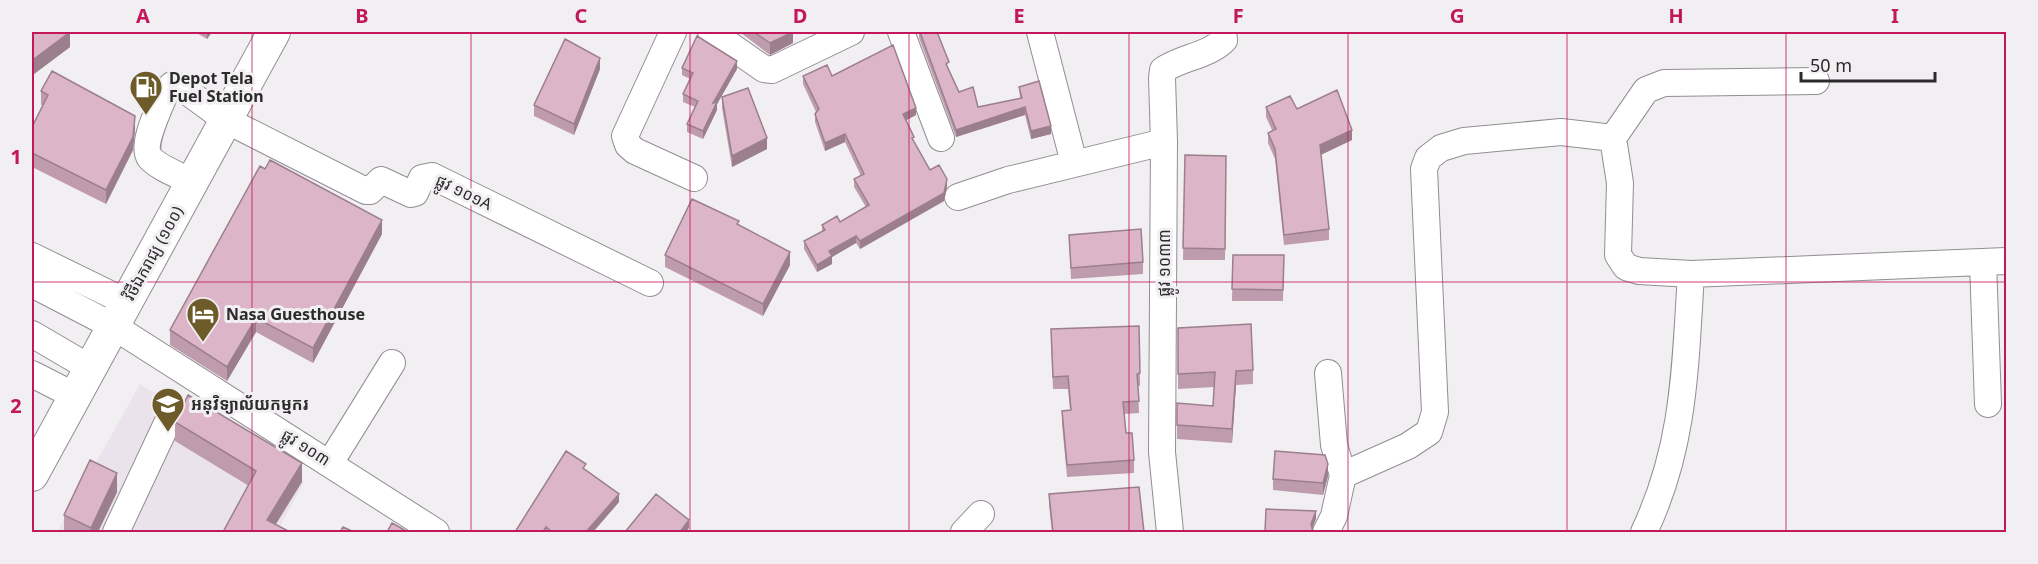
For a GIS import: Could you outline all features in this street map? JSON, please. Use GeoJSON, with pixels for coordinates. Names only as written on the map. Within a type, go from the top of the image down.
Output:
{"type":"FeatureCollection","features":[{"type":"Feature","properties":{"kind":"main road","name":"វិថីឯករាជ្យ (១០០)"},"geometry":{"type":"LineString","coordinates":[[32,475],[274,32]]}},
{"type":"Feature","properties":{"kind":"street"},"geometry":{"type":"LineString","coordinates":[[673,32],[625,136],[628,145],[635,151],[694,178]]}},
{"type":"Feature","properties":{"kind":"street"},"geometry":{"type":"LineString","coordinates":[[711,32],[764,69],[772,70],[851,32]]}},
{"type":"Feature","properties":{"kind":"street"},"geometry":{"type":"LineString","coordinates":[[901,32],[941,138]]}},
{"type":"Feature","properties":{"kind":"street"},"geometry":{"type":"LineString","coordinates":[[1040,32],[1074,163]]}},
{"type":"Feature","properties":{"kind":"street","name":"ផ្លូវ ១០៣៣"},"geometry":{"type":"LineString","coordinates":[[1170,532],[1162,452],[1163,70],[1218,47],[1224,40],[1223,32]]}},
{"type":"Feature","properties":{"kind":"street"},"geometry":{"type":"LineString","coordinates":[[1816,81],[1664,83],[1646,90],[1613,138],[1620,183],[1618,255],[1626,267],[1640,271],[1691,274],[1995,262],[1988,404]]}},
{"type":"Feature","properties":{"kind":"street"},"geometry":{"type":"LineString","coordinates":[[192,182],[151,159],[146,151],[147,140],[166,91],[172,85],[181,87],[226,120]]}},
{"type":"Feature","properties":{"kind":"street","name":"ផ្លូវ ១០១A"},"geometry":{"type":"LineString","coordinates":[[226,120],[366,191],[370,191],[381,180],[411,194],[415,193],[422,178],[432,176],[650,283]]}},
{"type":"Feature","properties":{"kind":"street"},"geometry":{"type":"LineString","coordinates":[[1343,475],[1408,446],[1429,432],[1435,412],[1424,169],[1428,158],[1441,148],[1464,141],[1561,132],[1613,138]]}},
{"type":"Feature","properties":{"kind":"street"},"geometry":{"type":"LineString","coordinates":[[958,197],[1074,163],[1164,142]]}},
{"type":"Feature","properties":{"kind":"street"},"geometry":{"type":"LineString","coordinates":[[32,256],[120,314]]}},
{"type":"Feature","properties":{"kind":"street"},"geometry":{"type":"LineString","coordinates":[[1644,532],[1671,465],[1683,407],[1691,274]]}},
{"type":"Feature","properties":{"kind":"street"},"geometry":{"type":"LineString","coordinates":[[32,284],[120,314]]}},
{"type":"Feature","properties":{"kind":"street","name":"ផ្លូវ ១០៣"},"geometry":{"type":"LineString","coordinates":[[120,314],[330,463],[436,532]]}},
{"type":"Feature","properties":{"kind":"street"},"geometry":{"type":"LineString","coordinates":[[32,334],[90,368]]}},
{"type":"Feature","properties":{"kind":"street"},"geometry":{"type":"LineString","coordinates":[[330,463],[392,363]]}},
{"type":"Feature","properties":{"kind":"street"},"geometry":{"type":"LineString","coordinates":[[1326,532],[1334,516],[1343,475],[1334,445],[1328,373]]}},
{"type":"Feature","properties":{"kind":"street"},"geometry":{"type":"LineString","coordinates":[[32,374],[75,396]]}},
{"type":"Feature","properties":{"kind":"street"},"geometry":{"type":"LineString","coordinates":[[116,532],[169,419]]}},
{"type":"Feature","properties":{"kind":"street"},"geometry":{"type":"LineString","coordinates":[[964,532],[981,514]]}},
{"type":"Feature","properties":{"kind":"shaded area","name":"អនុវិទ្យាល័យកម្មករ"},"geometry":{"type":"Polygon","coordinates":[[[140,384],[304,482],[277,532],[57,532],[140,384]]]}},
{"type":"Feature","properties":{"kind":"building"},"geometry":{"type":"Polygon","coordinates":[[[32,32],[70,32],[34,59],[32,32]]]}},
{"type":"Feature","properties":{"kind":"building"},"geometry":{"type":"Polygon","coordinates":[[[754,32],[793,32],[770,43],[754,32]]]}},
{"type":"Feature","properties":{"kind":"building"},"geometry":{"type":"Polygon","coordinates":[[[920,32],[937,32],[949,62],[946,64],[959,92],[973,87],[978,107],[1022,98],[1019,87],[1039,81],[1051,126],[1031,131],[1025,107],[956,130],[920,32]]]}},
{"type":"Feature","properties":{"kind":"building"},"geometry":{"type":"Polygon","coordinates":[[[697,36],[737,61],[713,103],[717,102],[703,131],[687,124],[698,101],[683,94],[693,73],[682,68],[697,36]]]}},
{"type":"Feature","properties":{"kind":"building"},"geometry":{"type":"Polygon","coordinates":[[[565,39],[600,58],[574,124],[534,105],[565,39]]]}},
{"type":"Feature","properties":{"kind":"building"},"geometry":{"type":"Polygon","coordinates":[[[893,45],[916,108],[903,114],[914,137],[912,138],[930,170],[939,165],[947,179],[944,193],[860,241],[856,236],[829,251],[832,256],[817,265],[804,241],[825,230],[822,225],[837,216],[840,222],[869,205],[854,179],[864,174],[845,134],[825,143],[815,114],[819,109],[803,76],[827,65],[832,76],[893,45]]]}},
{"type":"Feature","properties":{"kind":"building"},"geometry":{"type":"Polygon","coordinates":[[[52,71],[135,116],[133,137],[106,190],[32,153],[32,127],[48,95],[41,91],[52,71]]]}},
{"type":"Feature","properties":{"kind":"building"},"geometry":{"type":"Polygon","coordinates":[[[748,88],[767,138],[732,156],[722,97],[748,88]]]}},
{"type":"Feature","properties":{"kind":"building"},"geometry":{"type":"Polygon","coordinates":[[[1337,90],[1352,130],[1320,145],[1329,229],[1284,235],[1275,149],[1268,133],[1276,129],[1266,107],[1290,96],[1297,109],[1337,90]]]}},
{"type":"Feature","properties":{"kind":"building"},"geometry":{"type":"Polygon","coordinates":[[[1185,155],[1226,156],[1225,249],[1183,248],[1185,155]]]}},
{"type":"Feature","properties":{"kind":"building"},"geometry":{"type":"Polygon","coordinates":[[[270,160],[382,220],[313,348],[256,318],[227,367],[170,330],[260,166],[265,169],[270,160]]]}},
{"type":"Feature","properties":{"kind":"building"},"geometry":{"type":"Polygon","coordinates":[[[692,199],[739,221],[737,224],[790,252],[763,304],[665,255],[692,199]]]}},
{"type":"Feature","properties":{"kind":"building"},"geometry":{"type":"Polygon","coordinates":[[[1141,229],[1143,262],[1071,268],[1069,235],[1141,229]]]}},
{"type":"Feature","properties":{"kind":"building"},"geometry":{"type":"Polygon","coordinates":[[[1233,255],[1284,255],[1283,290],[1232,289],[1233,255]]]}},
{"type":"Feature","properties":{"kind":"building"},"geometry":{"type":"Polygon","coordinates":[[[1251,324],[1253,370],[1236,371],[1232,429],[1177,425],[1177,403],[1213,406],[1215,372],[1178,374],[1178,328],[1251,324]]]}},
{"type":"Feature","properties":{"kind":"building"},"geometry":{"type":"Polygon","coordinates":[[[1139,326],[1140,373],[1137,374],[1139,401],[1123,402],[1126,433],[1132,433],[1134,460],[1067,465],[1062,411],[1071,410],[1068,376],[1053,377],[1051,329],[1139,326]]]}},
{"type":"Feature","properties":{"kind":"building"},"geometry":{"type":"Polygon","coordinates":[[[188,395],[302,463],[267,520],[290,532],[223,532],[256,471],[175,422],[188,395]]]}},
{"type":"Feature","properties":{"kind":"building"},"geometry":{"type":"Polygon","coordinates":[[[566,451],[586,464],[583,468],[619,494],[586,532],[552,532],[546,527],[543,532],[515,532],[566,451]]]}},
{"type":"Feature","properties":{"kind":"building"},"geometry":{"type":"Polygon","coordinates":[[[1275,451],[1325,455],[1328,464],[1323,483],[1273,479],[1275,451]]]}},
{"type":"Feature","properties":{"kind":"building"},"geometry":{"type":"Polygon","coordinates":[[[90,460],[117,473],[91,528],[64,515],[90,460]]]}},
{"type":"Feature","properties":{"kind":"building"},"geometry":{"type":"Polygon","coordinates":[[[1139,487],[1144,532],[1053,532],[1049,494],[1139,487]]]}},
{"type":"Feature","properties":{"kind":"building"},"geometry":{"type":"Polygon","coordinates":[[[656,494],[689,520],[680,532],[625,532],[656,494]]]}},
{"type":"Feature","properties":{"kind":"building"},"geometry":{"type":"Polygon","coordinates":[[[1266,509],[1316,511],[1311,524],[1313,532],[1265,532],[1266,509]]]}},
{"type":"Feature","properties":{"kind":"building"},"geometry":{"type":"Polygon","coordinates":[[[392,523],[408,532],[387,532],[392,523]]]}},
{"type":"Feature","properties":{"kind":"building"},"geometry":{"type":"Polygon","coordinates":[[[343,527],[354,532],[340,532],[343,527]]]}},
{"type":"Feature","properties":{"kind":"place","name":"Depot Tela Fuel Station"},"geometry":{"type":"Point","coordinates":[146,116]}},
{"type":"Feature","properties":{"kind":"place","name":"Nasa Guesthouse"},"geometry":{"type":"Point","coordinates":[203,343]}},
{"type":"Feature","properties":{"kind":"place","name":"អនុវិទ្យាល័យកម្មករ"},"geometry":{"type":"Point","coordinates":[168,433]}}]}
